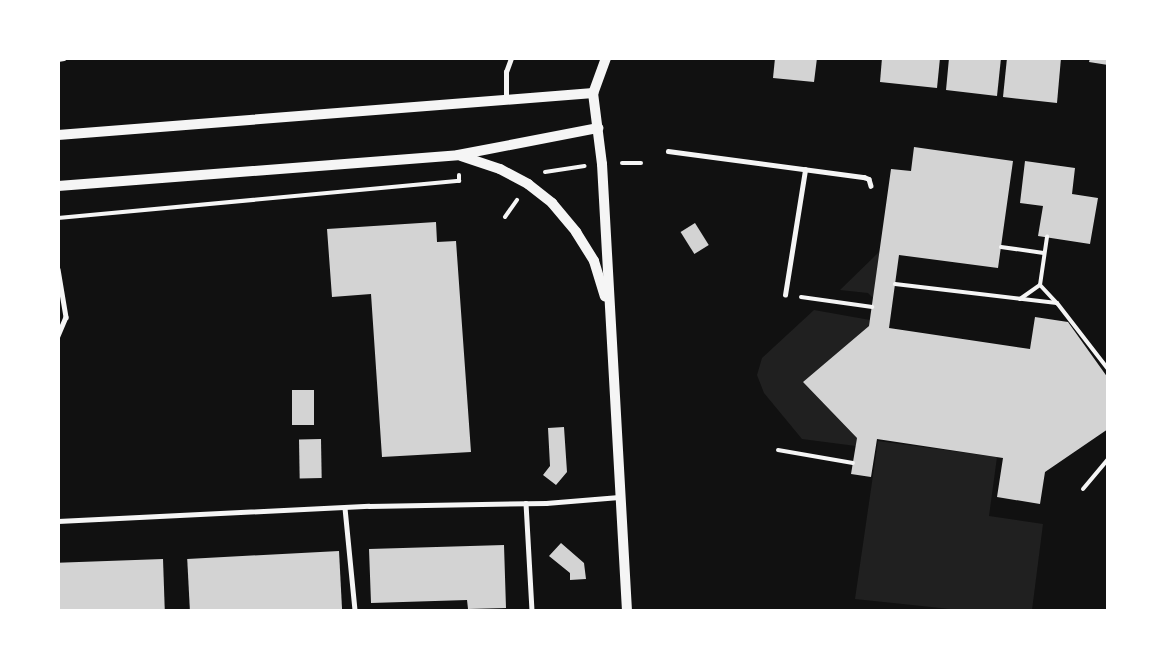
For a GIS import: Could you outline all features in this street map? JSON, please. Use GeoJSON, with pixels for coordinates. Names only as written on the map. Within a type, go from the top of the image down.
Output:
{"type":"FeatureCollection","features":[{"type":"Feature","properties":{"kind":"street"},"geometry":{"type":"LineString","coordinates":[[58,59],[64,58]]}},
{"type":"Feature","properties":{"kind":"street"},"geometry":{"type":"LineString","coordinates":[[606,58],[593,93],[602,164],[627,610]]}},
{"type":"Feature","properties":{"kind":"street"},"geometry":{"type":"LineString","coordinates":[[58,135],[593,93]]}},
{"type":"Feature","properties":{"kind":"street"},"geometry":{"type":"LineString","coordinates":[[58,186],[458,155],[598,128]]}},
{"type":"Feature","properties":{"kind":"street"},"geometry":{"type":"LineString","coordinates":[[458,155],[500,169],[528,184],[552,203],[576,232],[594,261],[610,310]]}},
{"type":"Feature","properties":{"kind":"lane"},"geometry":{"type":"LineString","coordinates":[[506,100],[506,72],[511,58]]}},
{"type":"Feature","properties":{"kind":"lane"},"geometry":{"type":"LineString","coordinates":[[668,151],[864,177],[869,179],[871,186]]}},
{"type":"Feature","properties":{"kind":"lane"},"geometry":{"type":"LineString","coordinates":[[785,295],[805,170]]}},
{"type":"Feature","properties":{"kind":"lane"},"geometry":{"type":"LineString","coordinates":[[58,269],[66,317],[58,336]]}},
{"type":"Feature","properties":{"kind":"lane"},"geometry":{"type":"LineString","coordinates":[[58,521],[345,508],[526,503],[620,497]]}},
{"type":"Feature","properties":{"kind":"lane"},"geometry":{"type":"LineString","coordinates":[[526,503],[532,610]]}},
{"type":"Feature","properties":{"kind":"lane"},"geometry":{"type":"LineString","coordinates":[[345,508],[355,610]]}},
{"type":"Feature","properties":{"kind":"path"},"geometry":{"type":"LineString","coordinates":[[58,218],[459,180],[458,155]]}},
{"type":"Feature","properties":{"kind":"path"},"geometry":{"type":"LineString","coordinates":[[505,217],[528,184],[545,171],[602,164],[641,163]]}},
{"type":"Feature","properties":{"kind":"path"},"geometry":{"type":"LineString","coordinates":[[1019,299],[1040,285],[1047,237]]}},
{"type":"Feature","properties":{"kind":"path"},"geometry":{"type":"LineString","coordinates":[[1001,247],[1044,253]]}},
{"type":"Feature","properties":{"kind":"path"},"geometry":{"type":"LineString","coordinates":[[895,284],[1057,303]]}},
{"type":"Feature","properties":{"kind":"path"},"geometry":{"type":"LineString","coordinates":[[1040,285],[1057,303],[1107,369]]}},
{"type":"Feature","properties":{"kind":"path"},"geometry":{"type":"LineString","coordinates":[[785,295],[872,307]]}},
{"type":"Feature","properties":{"kind":"path"},"geometry":{"type":"LineString","coordinates":[[778,450],[853,463]]}},
{"type":"Feature","properties":{"kind":"path"},"geometry":{"type":"LineString","coordinates":[[1083,489],[1107,459]]}},
{"type":"Feature","properties":{"kind":"shaded area"},"geometry":{"type":"Polygon","coordinates":[[[880,251],[873,298],[868,293],[840,290],[880,251]]]}},
{"type":"Feature","properties":{"kind":"shaded area"},"geometry":{"type":"Polygon","coordinates":[[[814,310],[870,320],[869,326],[803,382],[857,438],[856,446],[802,439],[764,393],[757,375],[762,358],[814,310]]]}},
{"type":"Feature","properties":{"kind":"shaded area"},"geometry":{"type":"Polygon","coordinates":[[[878,441],[997,457],[989,516],[1043,524],[1032,610],[960,610],[855,599],[878,441]]]}},
{"type":"Feature","properties":{"kind":"building"},"geometry":{"type":"Polygon","coordinates":[[[775,58],[817,58],[814,82],[773,78],[775,58]]]}},
{"type":"Feature","properties":{"kind":"building"},"geometry":{"type":"Polygon","coordinates":[[[882,58],[940,58],[937,88],[880,82],[882,58]]]}},
{"type":"Feature","properties":{"kind":"building"},"geometry":{"type":"Polygon","coordinates":[[[949,58],[1001,58],[997,96],[946,90],[949,58]]]}},
{"type":"Feature","properties":{"kind":"building"},"geometry":{"type":"Polygon","coordinates":[[[1007,58],[1061,58],[1057,103],[1003,97],[1007,58]]]}},
{"type":"Feature","properties":{"kind":"building"},"geometry":{"type":"Polygon","coordinates":[[[1090,58],[1108,58],[1108,65],[1089,62],[1090,58]]]}},
{"type":"Feature","properties":{"kind":"building"},"geometry":{"type":"Polygon","coordinates":[[[914,147],[1013,161],[998,268],[899,255],[889,328],[1030,349],[1035,317],[1068,322],[1108,378],[1108,429],[1045,472],[1040,504],[997,497],[1003,458],[877,439],[871,477],[851,474],[857,438],[803,382],[869,326],[891,169],[911,171],[914,147]]]}},
{"type":"Feature","properties":{"kind":"building"},"geometry":{"type":"Polygon","coordinates":[[[1025,161],[1075,168],[1072,194],[1098,198],[1090,244],[1038,236],[1043,206],[1020,203],[1025,161]]]}},
{"type":"Feature","properties":{"kind":"building"},"geometry":{"type":"Polygon","coordinates":[[[436,222],[437,242],[456,241],[471,452],[382,457],[371,294],[332,297],[327,229],[436,222]]]}},
{"type":"Feature","properties":{"kind":"building"},"geometry":{"type":"Polygon","coordinates":[[[695,223],[709,245],[694,254],[681,232],[695,223]]]}},
{"type":"Feature","properties":{"kind":"building"},"geometry":{"type":"Polygon","coordinates":[[[292,390],[314,390],[314,425],[292,425],[292,390]]]}},
{"type":"Feature","properties":{"kind":"building"},"geometry":{"type":"Polygon","coordinates":[[[564,427],[567,472],[556,485],[543,475],[550,466],[548,428],[564,427]]]}},
{"type":"Feature","properties":{"kind":"building"},"geometry":{"type":"Polygon","coordinates":[[[299,439],[321,439],[322,478],[300,478],[299,439]]]}},
{"type":"Feature","properties":{"kind":"building"},"geometry":{"type":"Polygon","coordinates":[[[561,543],[584,563],[586,579],[570,580],[570,573],[549,556],[561,543]]]}},
{"type":"Feature","properties":{"kind":"building"},"geometry":{"type":"Polygon","coordinates":[[[504,545],[506,608],[468,609],[467,600],[371,603],[369,549],[504,545]]]}},
{"type":"Feature","properties":{"kind":"building"},"geometry":{"type":"Polygon","coordinates":[[[339,551],[342,610],[190,610],[187,559],[339,551]]]}},
{"type":"Feature","properties":{"kind":"building"},"geometry":{"type":"Polygon","coordinates":[[[163,559],[165,610],[60,610],[58,563],[163,559]]]}}]}
